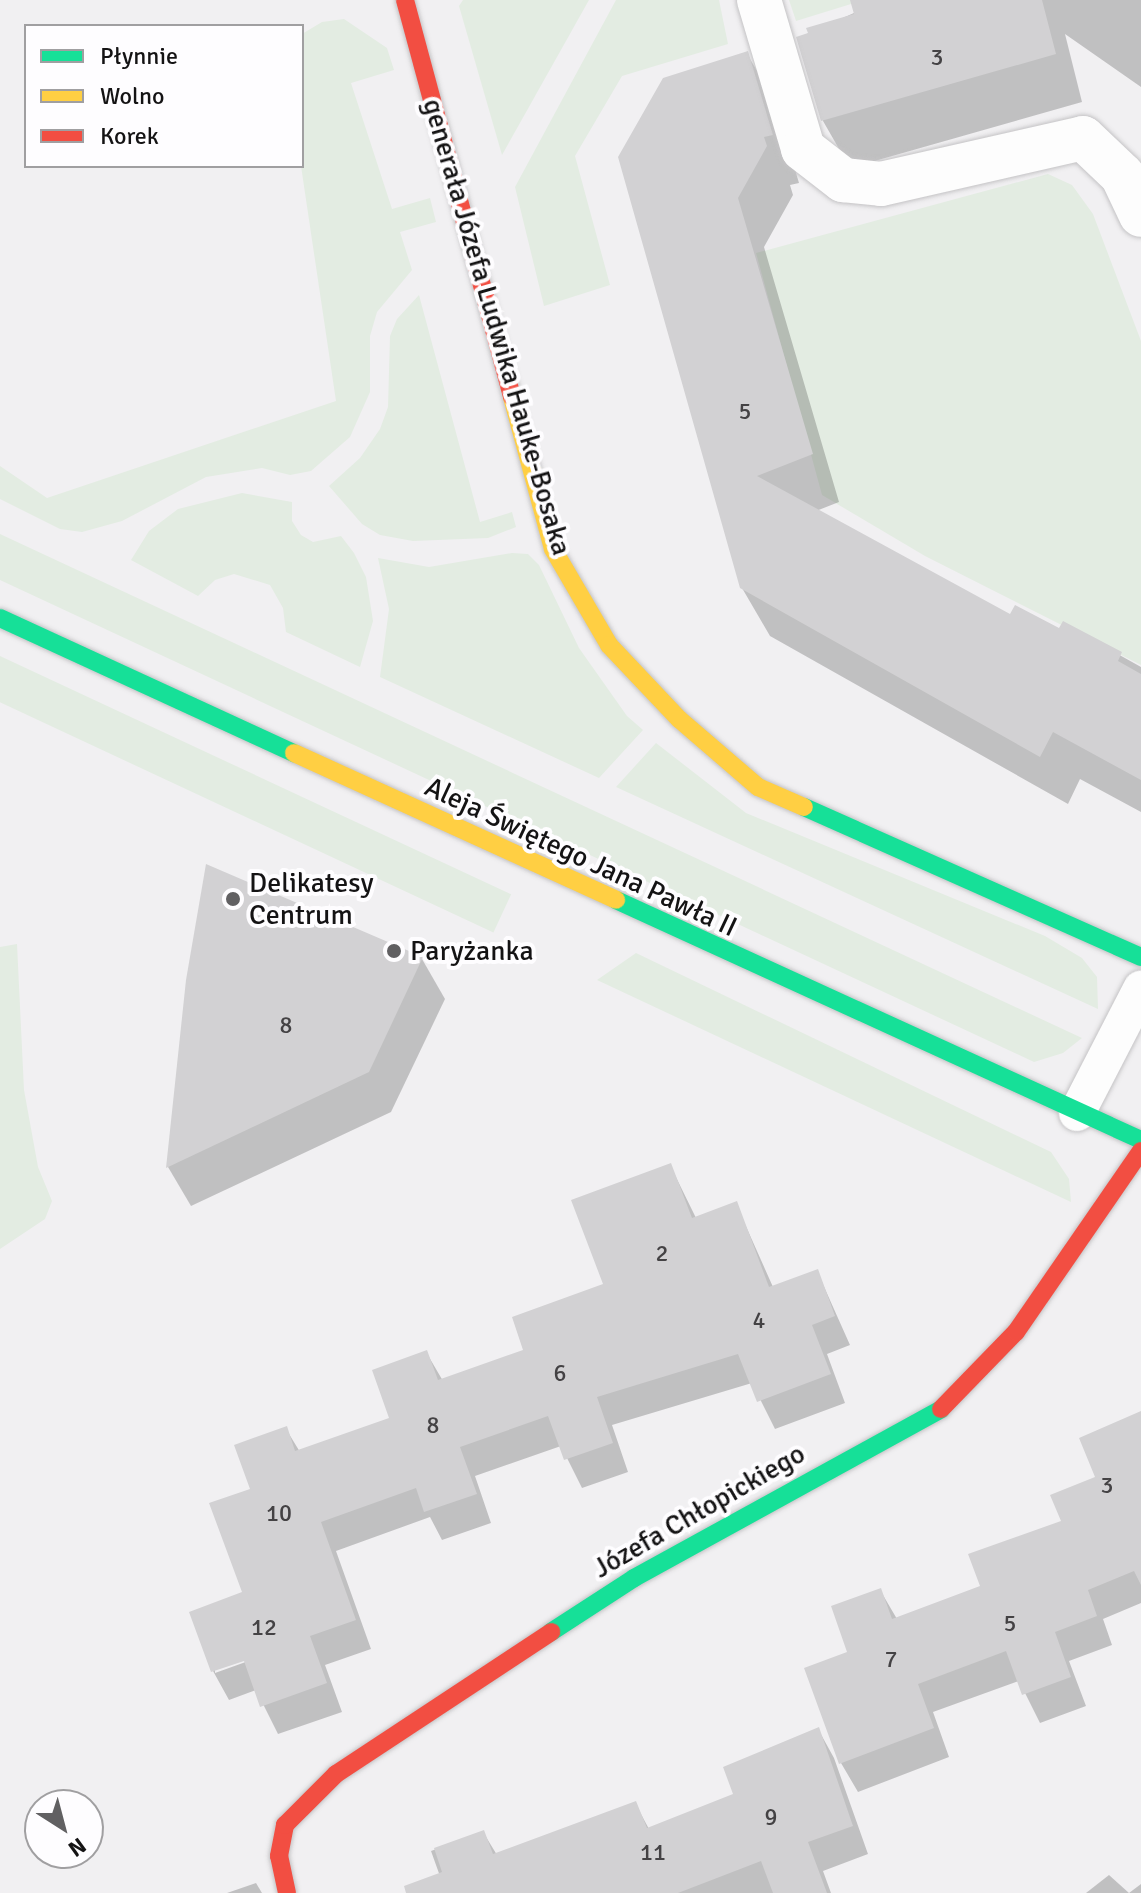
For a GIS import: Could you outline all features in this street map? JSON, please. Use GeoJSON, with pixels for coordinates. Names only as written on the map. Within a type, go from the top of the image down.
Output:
{"type":"FeatureCollection","features":[{"type":"Feature","properties":{"kind":"street","name":"generała Józefa Ludwika Hauke-Bosaka"},"geometry":{"type":"LineString","coordinates":[[405,0],[553,549],[609,645],[679,719],[758,787],[1141,957]]}},
{"type":"Feature","properties":{"kind":"street"},"geometry":{"type":"LineString","coordinates":[[759,0],[803,149],[843,180],[881,184],[1083,138],[1122,175],[1141,215]]}},
{"type":"Feature","properties":{"kind":"street","name":"Aleja Świętego Jana Pawła II"},"geometry":{"type":"LineString","coordinates":[[0,618],[1141,1140]]}},
{"type":"Feature","properties":{"kind":"street","name":"Józefa Chłopickiego"},"geometry":{"type":"LineString","coordinates":[[287,1893],[279,1856],[285,1825],[336,1774],[634,1578],[948,1405],[1016,1332],[1141,1151]]}},
{"type":"Feature","properties":{"kind":"lane"},"geometry":{"type":"LineString","coordinates":[[1077,1113],[1141,989]]}},
{"type":"Feature","properties":{"kind":"shaded area"},"geometry":{"type":"Polygon","coordinates":[[[463,0],[589,0],[502,155],[459,6],[463,0]]]}},
{"type":"Feature","properties":{"kind":"shaded area"},"geometry":{"type":"Polygon","coordinates":[[[616,0],[719,0],[728,44],[622,76],[575,156],[610,285],[544,306],[515,187],[616,0]]]}},
{"type":"Feature","properties":{"kind":"shaded area"},"geometry":{"type":"Polygon","coordinates":[[[789,0],[864,0],[796,21],[789,0]]]}},
{"type":"Feature","properties":{"kind":"shaded area"},"geometry":{"type":"Polygon","coordinates":[[[344,19],[387,48],[394,70],[351,83],[392,209],[430,198],[436,222],[400,232],[412,270],[377,312],[370,336],[370,392],[350,437],[311,471],[290,475],[262,468],[206,477],[122,521],[82,532],[60,529],[0,499],[0,466],[47,498],[336,401],[301,168],[304,168],[304,33],[322,22],[344,19]]]}},
{"type":"Feature","properties":{"kind":"shaded area"},"geometry":{"type":"Polygon","coordinates":[[[1048,174],[1072,185],[1093,214],[1141,341],[1141,665],[925,556],[822,495],[756,253],[1048,174]]]}},
{"type":"Feature","properties":{"kind":"shaded area"},"geometry":{"type":"Polygon","coordinates":[[[419,295],[480,522],[512,512],[516,527],[488,538],[413,541],[380,535],[362,524],[329,486],[360,458],[380,429],[388,407],[390,336],[397,319],[419,295]]]}},
{"type":"Feature","properties":{"kind":"shaded area"},"geometry":{"type":"Polygon","coordinates":[[[242,493],[292,502],[292,521],[301,535],[313,542],[341,536],[354,553],[366,577],[373,621],[360,667],[286,632],[283,608],[270,585],[234,574],[215,580],[198,596],[131,560],[149,531],[178,509],[242,493]]]}},
{"type":"Feature","properties":{"kind":"shaded area"},"geometry":{"type":"Polygon","coordinates":[[[0,534],[1082,1038],[1063,1053],[1034,1062],[0,580],[0,534]]]}},
{"type":"Feature","properties":{"kind":"shaded area"},"geometry":{"type":"Polygon","coordinates":[[[512,553],[528,554],[539,565],[579,648],[627,716],[643,730],[599,778],[380,677],[389,609],[378,558],[429,567],[512,553]]]}},
{"type":"Feature","properties":{"kind":"shaded area"},"geometry":{"type":"Polygon","coordinates":[[[0,656],[511,894],[493,932],[0,702],[0,656]]]}},
{"type":"Feature","properties":{"kind":"shaded area"},"geometry":{"type":"Polygon","coordinates":[[[656,743],[746,813],[1045,936],[1082,958],[1097,977],[1098,1009],[616,787],[656,743]]]}},
{"type":"Feature","properties":{"kind":"shaded area"},"geometry":{"type":"Polygon","coordinates":[[[17,944],[24,1090],[38,1167],[52,1201],[45,1219],[0,1249],[0,947],[17,944]]]}},
{"type":"Feature","properties":{"kind":"shaded area"},"geometry":{"type":"Polygon","coordinates":[[[636,953],[1051,1152],[1069,1179],[1071,1202],[597,980],[636,953]]]}},
{"type":"Feature","properties":{"kind":"building"},"geometry":{"type":"Polygon","coordinates":[[[850,0],[1042,0],[1056,54],[821,121],[796,37],[808,33],[806,28],[854,14],[850,0]]]}},
{"type":"Feature","properties":{"kind":"building"},"geometry":{"type":"Polygon","coordinates":[[[748,51],[773,135],[764,137],[767,146],[738,198],[813,454],[757,476],[1010,614],[1015,605],[1059,628],[1063,621],[1122,652],[1118,661],[1141,674],[1141,780],[1053,732],[1040,757],[740,588],[618,157],[663,78],[748,51]]]}},
{"type":"Feature","properties":{"kind":"building"},"geometry":{"type":"Polygon","coordinates":[[[206,864],[423,957],[369,1072],[166,1168],[186,980],[206,864]]]}},
{"type":"Feature","properties":{"kind":"building"},"geometry":{"type":"Polygon","coordinates":[[[671,1163],[692,1218],[737,1201],[769,1287],[818,1269],[835,1316],[812,1325],[831,1374],[757,1402],[738,1354],[597,1397],[613,1443],[564,1460],[548,1416],[460,1447],[477,1494],[424,1512],[416,1488],[321,1522],[356,1620],[310,1636],[327,1683],[260,1707],[244,1661],[211,1672],[189,1612],[242,1592],[209,1503],[250,1489],[234,1445],[287,1426],[295,1451],[389,1418],[372,1370],[427,1350],[438,1380],[523,1350],[512,1317],[603,1284],[571,1200],[671,1163]]]}},
{"type":"Feature","properties":{"kind":"building"},"geometry":{"type":"Polygon","coordinates":[[[1141,1411],[1141,1585],[1134,1571],[1088,1590],[1097,1616],[1055,1632],[1071,1677],[1022,1695],[1006,1651],[918,1684],[934,1728],[839,1764],[804,1668],[847,1652],[831,1606],[881,1588],[892,1619],[980,1586],[968,1554],[1061,1521],[1050,1495],[1095,1477],[1079,1438],[1141,1411]]]}},
{"type":"Feature","properties":{"kind":"building"},"geometry":{"type":"Polygon","coordinates":[[[819,1727],[853,1826],[808,1842],[827,1893],[773,1893],[761,1861],[678,1893],[406,1893],[404,1886],[442,1872],[434,1848],[484,1830],[493,1854],[636,1801],[647,1828],[733,1794],[723,1767],[819,1727]]]}},
{"type":"Feature","properties":{"kind":"traffic: fast"},"geometry":{"type":"LineString","coordinates":[[0,618],[294,753]]}},
{"type":"Feature","properties":{"kind":"traffic: fast"},"geometry":{"type":"LineString","coordinates":[[804,807],[1141,957]]}},
{"type":"Feature","properties":{"kind":"traffic: fast"},"geometry":{"type":"LineString","coordinates":[[616,900],[1141,1140]]}},
{"type":"Feature","properties":{"kind":"traffic: fast"},"geometry":{"type":"LineString","coordinates":[[551,1632],[634,1578],[941,1409]]}},
{"type":"Feature","properties":{"kind":"traffic: slow"},"geometry":{"type":"LineString","coordinates":[[512,397],[553,549],[609,645],[679,719],[758,787],[804,807]]}},
{"type":"Feature","properties":{"kind":"traffic: slow"},"geometry":{"type":"LineString","coordinates":[[294,753],[616,900]]}},
{"type":"Feature","properties":{"kind":"traffic: jam"},"geometry":{"type":"LineString","coordinates":[[405,0],[512,397]]}},
{"type":"Feature","properties":{"kind":"traffic: jam"},"geometry":{"type":"LineString","coordinates":[[941,1409],[1016,1332],[1141,1151]]}},
{"type":"Feature","properties":{"kind":"traffic: jam"},"geometry":{"type":"LineString","coordinates":[[287,1893],[279,1856],[285,1825],[336,1774],[551,1632]]}},
{"type":"Feature","properties":{"kind":"place","name":"Delikatesy Centrum"},"geometry":{"type":"Point","coordinates":[233,899]}},
{"type":"Feature","properties":{"kind":"place","name":"Paryżanka"},"geometry":{"type":"Point","coordinates":[394,951]}}]}
